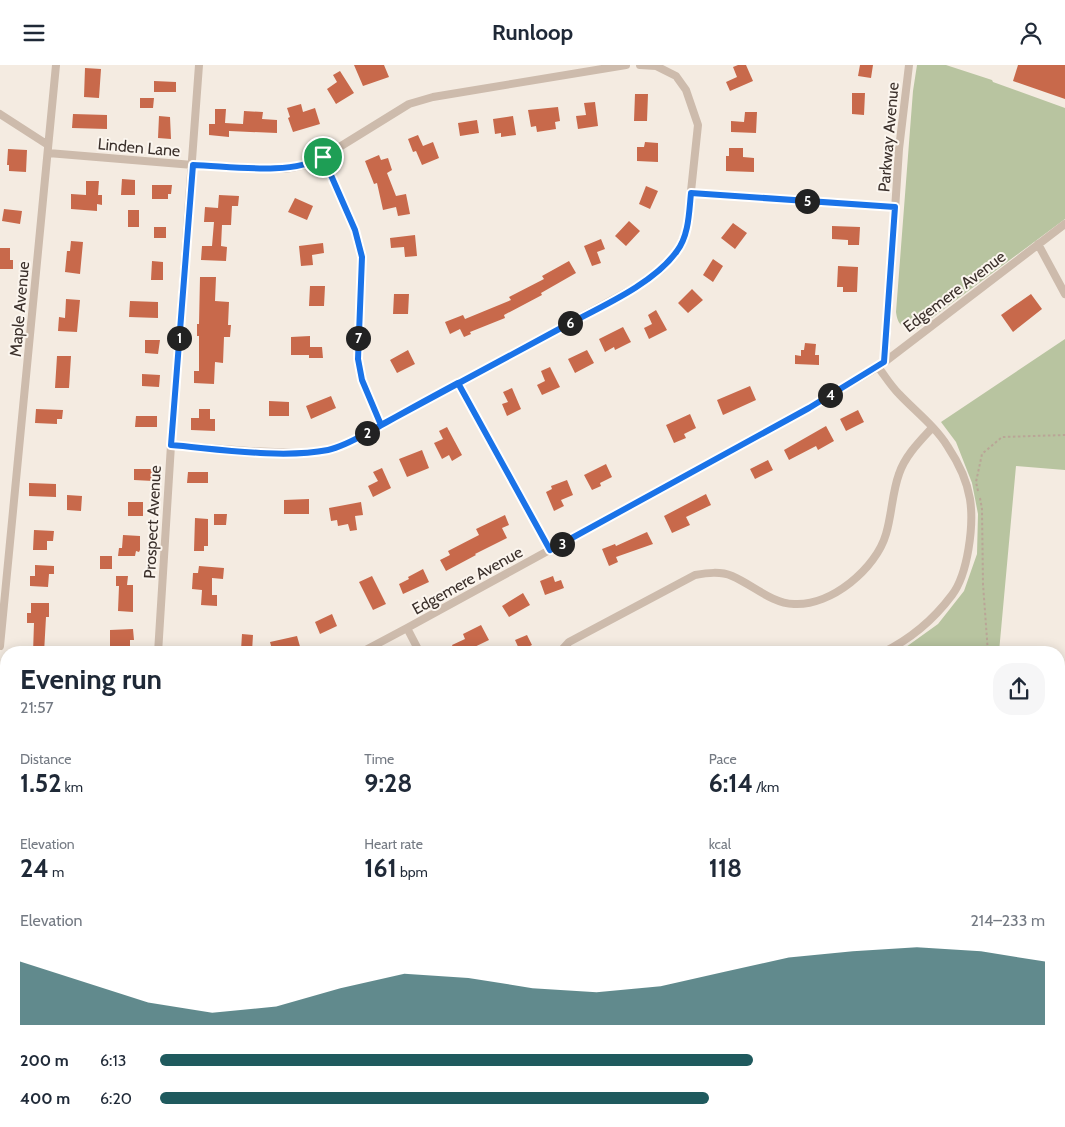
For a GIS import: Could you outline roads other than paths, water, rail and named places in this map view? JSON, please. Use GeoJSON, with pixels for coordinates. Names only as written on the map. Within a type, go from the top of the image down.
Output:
{"type":"FeatureCollection","features":[{"type":"Feature","properties":{"kind":"street","name":"Maple Avenue"},"geometry":{"type":"LineString","coordinates":[[0,646],[56,65]]}},
{"type":"Feature","properties":{"kind":"street","name":"Prospect Avenue"},"geometry":{"type":"LineString","coordinates":[[158,646],[199,65]]}},
{"type":"Feature","properties":{"kind":"street","name":"Linden Lane"},"geometry":{"type":"LineString","coordinates":[[48,149],[193,165],[285,169],[312,163],[409,104],[433,97],[626,65]]}},
{"type":"Feature","properties":{"kind":"street"},"geometry":{"type":"LineString","coordinates":[[171,445],[302,453],[330,450],[348,443],[632,289],[661,270],[678,250],[686,229],[698,125],[686,90],[676,76],[656,66],[640,65]]}},
{"type":"Feature","properties":{"kind":"street","name":"Parkway Avenue"},"geometry":{"type":"LineString","coordinates":[[881,364],[901,124],[909,65]]}},
{"type":"Feature","properties":{"kind":"street"},"geometry":{"type":"LineString","coordinates":[[0,114],[48,149]]}},
{"type":"Feature","properties":{"kind":"street"},"geometry":{"type":"LineString","coordinates":[[323,157],[355,230],[362,257],[358,359],[362,380],[381,425]]}},
{"type":"Feature","properties":{"kind":"street"},"geometry":{"type":"LineString","coordinates":[[691,193],[895,207]]}},
{"type":"Feature","properties":{"kind":"street","name":"Edgemere Avenue"},"geometry":{"type":"LineString","coordinates":[[373,646],[809,408],[881,364],[1065,224]]}},
{"type":"Feature","properties":{"kind":"street"},"geometry":{"type":"LineString","coordinates":[[1038,244],[1065,294]]}},
{"type":"Feature","properties":{"kind":"street"},"geometry":{"type":"LineString","coordinates":[[881,364],[897,392],[947,445],[960,468],[970,499],[971,527],[968,558],[953,593],[926,623],[897,646]]}},
{"type":"Feature","properties":{"kind":"street"},"geometry":{"type":"LineString","coordinates":[[458,383],[550,550]]}},
{"type":"Feature","properties":{"kind":"street"},"geometry":{"type":"LineString","coordinates":[[565,646],[569,642],[695,575],[712,572],[731,576],[773,599],[794,604],[818,601],[838,592],[876,556],[886,535],[899,473],[911,451],[932,428]]}},
{"type":"Feature","properties":{"kind":"street"},"geometry":{"type":"LineString","coordinates":[[0,554],[9,555]]}},
{"type":"Feature","properties":{"kind":"street"},"geometry":{"type":"LineString","coordinates":[[407,628],[416,646]]}}]}
